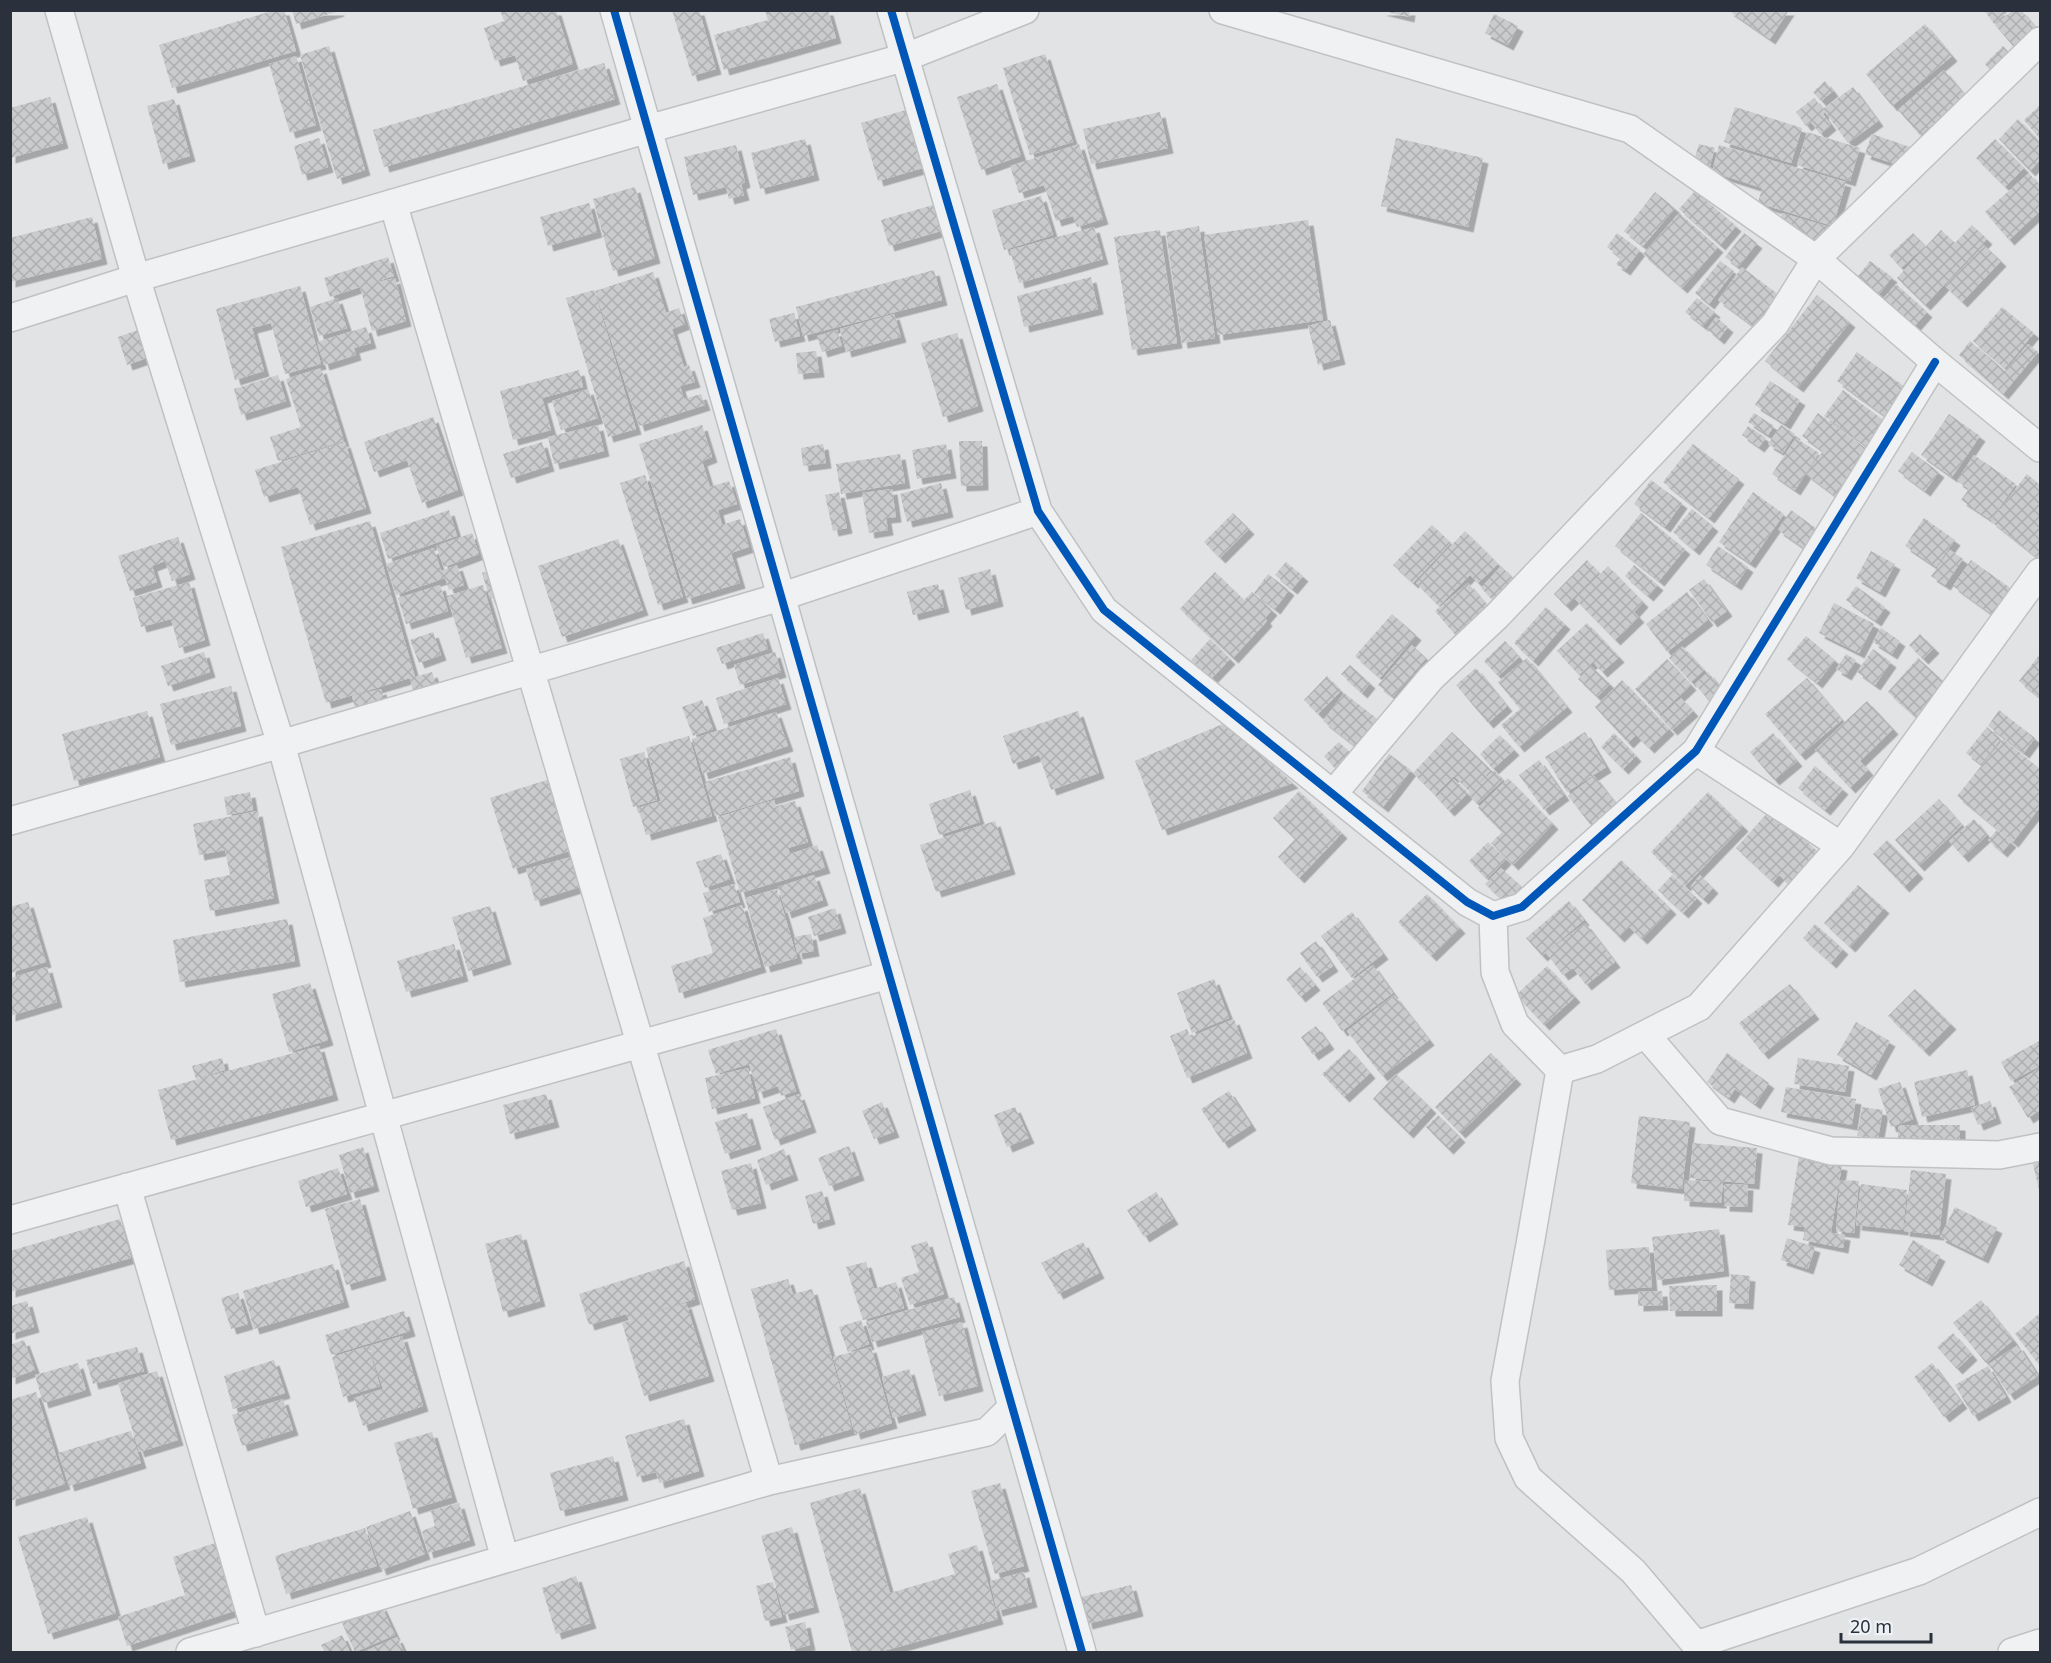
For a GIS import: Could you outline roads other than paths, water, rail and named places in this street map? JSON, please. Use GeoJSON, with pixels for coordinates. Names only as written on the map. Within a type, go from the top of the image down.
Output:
{"type":"FeatureCollection","features":[{"type":"Feature","properties":{"kind":"street"},"geometry":{"type":"LineString","coordinates":[[59,10],[136,278],[281,744],[505,1559]]}},
{"type":"Feature","properties":{"kind":"street"},"geometry":{"type":"LineString","coordinates":[[614,10],[1082,1653]]}},
{"type":"Feature","properties":{"kind":"street"},"geometry":{"type":"LineString","coordinates":[[891,10],[1038,511],[1104,610],[1467,902],[1493,916],[1522,907],[1696,751],[1935,362]]}},
{"type":"Feature","properties":{"kind":"street"},"geometry":{"type":"LineString","coordinates":[[10,318],[136,278],[393,203],[906,57],[1025,10]]}},
{"type":"Feature","properties":{"kind":"street"},"geometry":{"type":"LineString","coordinates":[[1223,10],[1630,129],[1816,259],[1935,362],[2040,448]]}},
{"type":"Feature","properties":{"kind":"street"},"geometry":{"type":"LineString","coordinates":[[1333,794],[1431,678],[1497,616],[1775,324],[1816,259],[2040,42]]}},
{"type":"Feature","properties":{"kind":"street"},"geometry":{"type":"LineString","coordinates":[[393,203],[769,1481]]}},
{"type":"Feature","properties":{"kind":"street"},"geometry":{"type":"LineString","coordinates":[[10,821],[780,597],[1038,511]]}},
{"type":"Feature","properties":{"kind":"street"},"geometry":{"type":"LineString","coordinates":[[1560,1070],[1597,1059],[1699,1007],[1841,846],[2040,572]]}},
{"type":"Feature","properties":{"kind":"street"},"geometry":{"type":"LineString","coordinates":[[1696,751],[1841,846]]}},
{"type":"Feature","properties":{"kind":"street"},"geometry":{"type":"LineString","coordinates":[[1493,916],[1495,972],[1515,1024],[1560,1070]]}},
{"type":"Feature","properties":{"kind":"street"},"geometry":{"type":"LineString","coordinates":[[10,1220],[888,975]]}},
{"type":"Feature","properties":{"kind":"street"},"geometry":{"type":"LineString","coordinates":[[1646,1035],[1720,1121],[1831,1152],[1998,1155],[2040,1147]]}},
{"type":"Feature","properties":{"kind":"street"},"geometry":{"type":"LineString","coordinates":[[1560,1070],[1532,1239],[1505,1381],[1509,1438],[1528,1478],[1633,1571],[1697,1649],[1918,1571],[2040,1512]]}},
{"type":"Feature","properties":{"kind":"street"},"geometry":{"type":"LineString","coordinates":[[127,1187],[256,1633]]}},
{"type":"Feature","properties":{"kind":"street"},"geometry":{"type":"LineString","coordinates":[[190,1653],[769,1481],[987,1432],[1011,1408]]}},
{"type":"Feature","properties":{"kind":"street"},"geometry":{"type":"LineString","coordinates":[[2012,1653],[2040,1643]]}}]}
